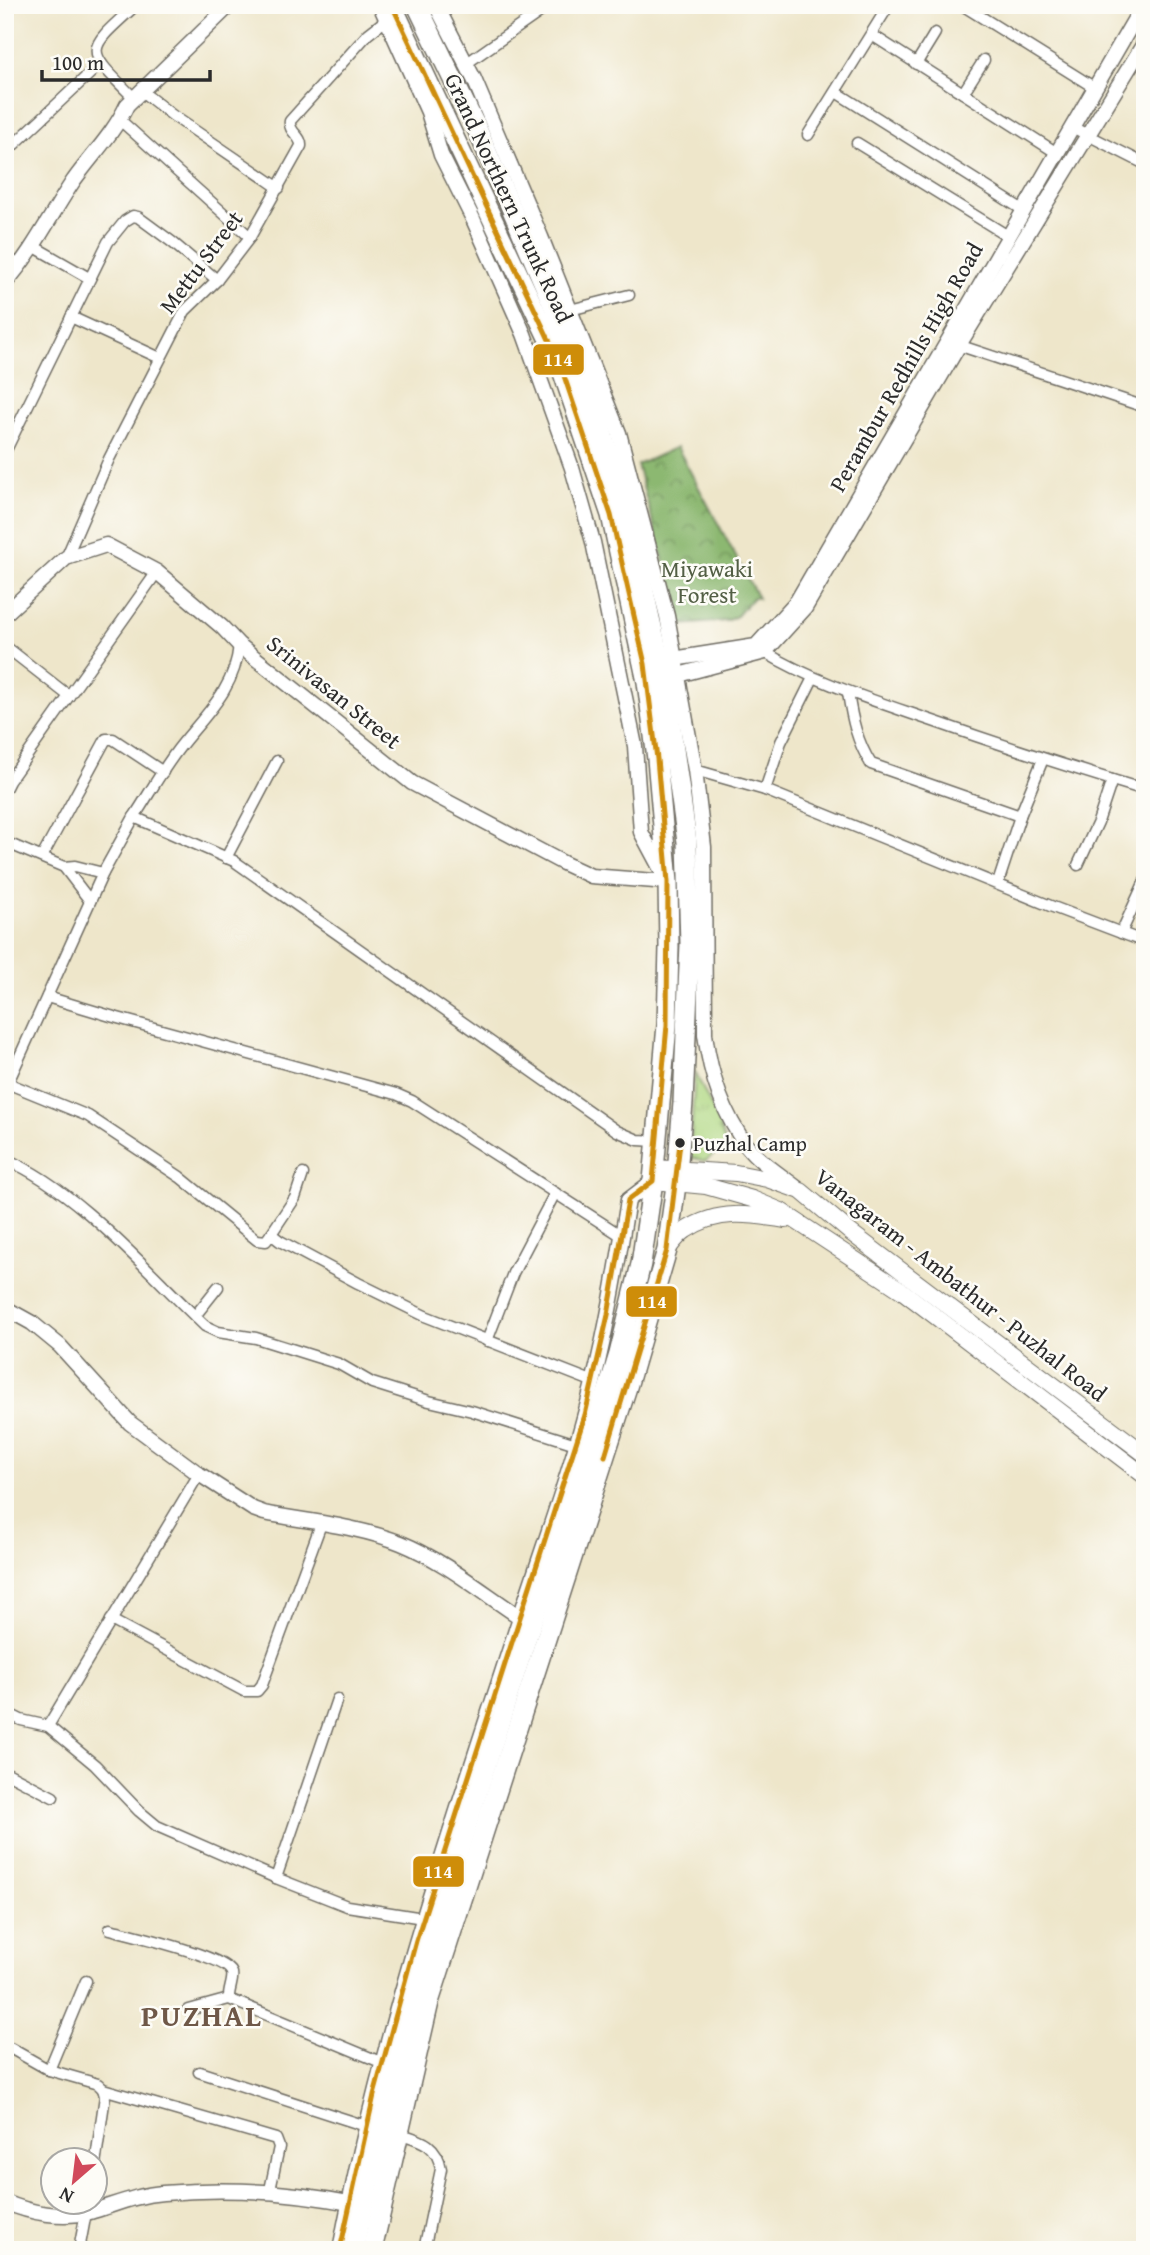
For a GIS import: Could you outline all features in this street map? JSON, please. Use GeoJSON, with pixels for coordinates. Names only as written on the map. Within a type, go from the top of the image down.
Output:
{"type":"FeatureCollection","features":[{"type":"Feature","properties":{"kind":"highway","name":"Grand Northern Trunk Road"},"geometry":{"type":"LineString","coordinates":[[372,2250],[364,2206],[398,2133],[429,2002],[627,1387],[667,1250],[677,1177],[684,1090],[690,931],[687,842],[661,670],[627,516],[573,351],[478,131],[417,5]]}},
{"type":"Feature","properties":{"kind":"highway","name":"Grand Northern Trunk Road"},"geometry":{"type":"LineString","coordinates":[[353,2250],[414,1993],[528,1633],[577,1492],[619,1354],[641,1264],[653,1175],[667,1025],[668,882],[657,759],[661,670],[559,361],[390,10]]}},
{"type":"Feature","properties":{"kind":"main road"},"geometry":{"type":"LineString","coordinates":[[653,1175],[677,1177],[736,1173],[767,1179],[801,1191]]}},
{"type":"Feature","properties":{"kind":"main road"},"geometry":{"type":"LineString","coordinates":[[677,1177],[752,1199],[781,1211],[901,1290],[1145,1476]]}},
{"type":"Feature","properties":{"kind":"main road","name":"Vanagaram - Ambathur - Puzhal Road"},"geometry":{"type":"LineString","coordinates":[[801,1191],[860,1239],[1145,1454]]}},
{"type":"Feature","properties":{"kind":"main road"},"geometry":{"type":"LineString","coordinates":[[667,1250],[684,1231],[723,1214],[758,1216],[802,1225]]}},
{"type":"Feature","properties":{"kind":"street"},"geometry":{"type":"LineString","coordinates":[[5,10],[9,5]]}},
{"type":"Feature","properties":{"kind":"street"},"geometry":{"type":"LineString","coordinates":[[136,5],[97,44],[95,54],[100,64],[137,94],[279,188]]}},
{"type":"Feature","properties":{"kind":"street"},"geometry":{"type":"LineString","coordinates":[[5,283],[20,266],[74,181],[120,120],[127,105],[230,5]]}},
{"type":"Feature","properties":{"kind":"street"},"geometry":{"type":"LineString","coordinates":[[380,5],[390,10],[441,155],[473,219],[524,334],[572,468],[593,542],[635,746],[641,832],[668,882]]}},
{"type":"Feature","properties":{"kind":"street","name":"Vanagaram - Ambathur - Puzhal Road"},"geometry":{"type":"LineString","coordinates":[[436,5],[467,63],[541,237],[619,433],[667,616],[661,670],[695,770],[704,847],[705,1034],[708,1062],[729,1117],[748,1148],[801,1191]]}},
{"type":"Feature","properties":{"kind":"street"},"geometry":{"type":"LineString","coordinates":[[467,63],[550,5]]}},
{"type":"Feature","properties":{"kind":"street"},"geometry":{"type":"LineString","coordinates":[[808,135],[889,5]]}},
{"type":"Feature","properties":{"kind":"street"},"geometry":{"type":"LineString","coordinates":[[962,5],[1095,88]]}},
{"type":"Feature","properties":{"kind":"street","name":"Perambur Redhills High Road"},"geometry":{"type":"LineString","coordinates":[[760,649],[805,608],[1008,236],[1143,5]]}},
{"type":"Feature","properties":{"kind":"street","name":"Mettu Street"},"geometry":{"type":"LineString","coordinates":[[66,558],[109,459],[185,311],[217,280],[250,237],[279,188],[302,142],[290,128],[290,121],[390,10]]}},
{"type":"Feature","properties":{"kind":"street"},"geometry":{"type":"LineString","coordinates":[[916,64],[935,33]]}},
{"type":"Feature","properties":{"kind":"street"},"geometry":{"type":"LineString","coordinates":[[872,35],[1057,153]]}},
{"type":"Feature","properties":{"kind":"street","name":"Perambur Redhills High Road"},"geometry":{"type":"LineString","coordinates":[[952,343],[1088,135],[1145,42]]}},
{"type":"Feature","properties":{"kind":"street"},"geometry":{"type":"LineString","coordinates":[[963,93],[984,60]]}},
{"type":"Feature","properties":{"kind":"street"},"geometry":{"type":"LineString","coordinates":[[5,153],[100,64]]}},
{"type":"Feature","properties":{"kind":"street"},"geometry":{"type":"LineString","coordinates":[[836,92],[1023,210]]}},
{"type":"Feature","properties":{"kind":"street"},"geometry":{"type":"LineString","coordinates":[[120,120],[250,237]]}},
{"type":"Feature","properties":{"kind":"street"},"geometry":{"type":"LineString","coordinates":[[1072,127],[1145,164]]}},
{"type":"Feature","properties":{"kind":"street"},"geometry":{"type":"LineString","coordinates":[[857,143],[1008,236]]}},
{"type":"Feature","properties":{"kind":"street"},"geometry":{"type":"LineString","coordinates":[[5,452],[89,278],[108,242],[125,220],[134,216],[172,242],[217,280]]}},
{"type":"Feature","properties":{"kind":"street"},"geometry":{"type":"LineString","coordinates":[[33,246],[89,278]]}},
{"type":"Feature","properties":{"kind":"street"},"geometry":{"type":"LineString","coordinates":[[5,256],[20,266]]}},
{"type":"Feature","properties":{"kind":"street"},"geometry":{"type":"LineString","coordinates":[[570,310],[629,295]]}},
{"type":"Feature","properties":{"kind":"street"},"geometry":{"type":"LineString","coordinates":[[71,317],[160,358]]}},
{"type":"Feature","properties":{"kind":"street"},"geometry":{"type":"LineString","coordinates":[[952,343],[1145,407]]}},
{"type":"Feature","properties":{"kind":"street","name":"Srinivasan Street"},"geometry":{"type":"LineString","coordinates":[[5,614],[66,558],[106,544],[157,572],[222,627],[239,645],[412,783],[591,876],[668,882]]}},
{"type":"Feature","properties":{"kind":"street"},"geometry":{"type":"LineString","coordinates":[[5,789],[157,572]]}},
{"type":"Feature","properties":{"kind":"street"},"geometry":{"type":"LineString","coordinates":[[239,645],[234,669],[221,695],[212,710],[181,744],[134,817],[103,873],[7,1080],[12,1085],[88,1115],[180,1177],[257,1240],[265,1241],[271,1234],[295,1198],[303,1174]]}},
{"type":"Feature","properties":{"kind":"street"},"geometry":{"type":"LineString","coordinates":[[5,646],[69,696]]}},
{"type":"Feature","properties":{"kind":"street"},"geometry":{"type":"LineString","coordinates":[[661,670],[760,649],[813,678],[848,693],[1044,760],[1145,790]]}},
{"type":"Feature","properties":{"kind":"street"},"geometry":{"type":"LineString","coordinates":[[765,790],[781,742],[813,678]]}},
{"type":"Feature","properties":{"kind":"street"},"geometry":{"type":"LineString","coordinates":[[848,693],[852,722],[864,753],[872,764],[1020,816]]}},
{"type":"Feature","properties":{"kind":"street"},"geometry":{"type":"LineString","coordinates":[[42,857],[106,739],[113,739],[163,772]]}},
{"type":"Feature","properties":{"kind":"street"},"geometry":{"type":"LineString","coordinates":[[998,883],[1020,816],[1044,760]]}},
{"type":"Feature","properties":{"kind":"street"},"geometry":{"type":"LineString","coordinates":[[226,858],[277,761]]}},
{"type":"Feature","properties":{"kind":"street"},"geometry":{"type":"LineString","coordinates":[[695,770],[765,790],[1145,942]]}},
{"type":"Feature","properties":{"kind":"street"},"geometry":{"type":"LineString","coordinates":[[1078,865],[1098,822],[1112,780]]}},
{"type":"Feature","properties":{"kind":"street"},"geometry":{"type":"LineString","coordinates":[[134,817],[226,858],[332,928],[494,1046],[617,1131],[638,1140],[656,1141]]}},
{"type":"Feature","properties":{"kind":"street"},"geometry":{"type":"LineString","coordinates":[[5,842],[64,867],[90,901]]}},
{"type":"Feature","properties":{"kind":"street"},"geometry":{"type":"LineString","coordinates":[[64,867],[75,866],[103,873]]}},
{"type":"Feature","properties":{"kind":"street"},"geometry":{"type":"LineString","coordinates":[[1121,933],[1145,881]]}},
{"type":"Feature","properties":{"kind":"street"},"geometry":{"type":"LineString","coordinates":[[47,997],[396,1094],[412,1101],[622,1236]]}},
{"type":"Feature","properties":{"kind":"street"},"geometry":{"type":"LineString","coordinates":[[5,1159],[54,1187],[104,1229],[205,1326],[218,1332],[257,1338],[339,1364],[372,1383],[576,1444]]}},
{"type":"Feature","properties":{"kind":"street"},"geometry":{"type":"LineString","coordinates":[[340,2250],[364,2206],[366,2126],[423,1918],[594,1382],[628,1200],[653,1175]]}},
{"type":"Feature","properties":{"kind":"street"},"geometry":{"type":"LineString","coordinates":[[487,1341],[513,1273],[555,1194]]}},
{"type":"Feature","properties":{"kind":"street"},"geometry":{"type":"LineString","coordinates":[[271,1234],[358,1283],[425,1316],[594,1382]]}},
{"type":"Feature","properties":{"kind":"street"},"geometry":{"type":"LineString","coordinates":[[195,1316],[218,1287]]}},
{"type":"Feature","properties":{"kind":"street"},"geometry":{"type":"LineString","coordinates":[[5,1308],[32,1322],[60,1346],[130,1423],[199,1474],[253,1509],[375,1534],[403,1544],[428,1556],[520,1617]]}},
{"type":"Feature","properties":{"kind":"street"},"geometry":{"type":"LineString","coordinates":[[48,1726],[199,1474]]}},
{"type":"Feature","properties":{"kind":"street"},"geometry":{"type":"LineString","coordinates":[[111,1620],[244,1691],[257,1691],[262,1685],[321,1524]]}},
{"type":"Feature","properties":{"kind":"street"},"geometry":{"type":"LineString","coordinates":[[276,1878],[337,1699]]}},
{"type":"Feature","properties":{"kind":"street"},"geometry":{"type":"LineString","coordinates":[[5,1712],[21,1720],[48,1726],[95,1765],[157,1826],[346,1906],[423,1918]]}},
{"type":"Feature","properties":{"kind":"street"},"geometry":{"type":"LineString","coordinates":[[5,1772],[53,1797]]}},
{"type":"Feature","properties":{"kind":"street"},"geometry":{"type":"LineString","coordinates":[[110,1929],[196,1951],[227,1967],[232,1974],[229,1999]]}},
{"type":"Feature","properties":{"kind":"street"},"geometry":{"type":"LineString","coordinates":[[49,2070],[86,1981]]}},
{"type":"Feature","properties":{"kind":"street"},"geometry":{"type":"LineString","coordinates":[[189,2010],[229,1999],[383,2063]]}},
{"type":"Feature","properties":{"kind":"street"},"geometry":{"type":"LineString","coordinates":[[9,2048],[49,2070],[99,2084],[105,2096],[98,2146]]}},
{"type":"Feature","properties":{"kind":"street"},"geometry":{"type":"LineString","coordinates":[[200,2072],[366,2126]]}},
{"type":"Feature","properties":{"kind":"street"},"geometry":{"type":"LineString","coordinates":[[103,2089],[276,2140],[279,2147],[270,2190]]}},
{"type":"Feature","properties":{"kind":"street"},"geometry":{"type":"LineString","coordinates":[[398,2133],[425,2142],[439,2158],[441,2169],[424,2250]]}},
{"type":"Feature","properties":{"kind":"street"},"geometry":{"type":"LineString","coordinates":[[108,2203],[160,2193],[270,2190],[364,2206]]}},
{"type":"Feature","properties":{"kind":"street"},"geometry":{"type":"LineString","coordinates":[[5,2202],[38,2212]]}},
{"type":"Feature","properties":{"kind":"street"},"geometry":{"type":"LineString","coordinates":[[79,2250],[85,2216]]}},
{"type":"Feature","properties":{"kind":"green space","name":"Miyawaki Forest"},"geometry":{"type":"Polygon","coordinates":[[[677,447],[758,598],[753,597],[737,616],[726,621],[681,625],[637,465],[677,447]]]}},
{"type":"Feature","properties":{"kind":"green space"},"geometry":{"type":"Polygon","coordinates":[[[695,1072],[718,1120],[726,1146],[705,1161],[690,1157],[695,1072]]]}},
{"type":"Feature","properties":{"kind":"transit line","name":"114"},"geometry":{"type":"LineString","coordinates":[[340,2250],[374,2095],[416,1941],[585,1415],[608,1315],[628,1200],[653,1181],[667,1025],[668,882],[657,759],[645,664],[611,515],[559,361],[392,5]]}},
{"type":"Feature","properties":{"kind":"transit line","name":"114"},"geometry":{"type":"LineString","coordinates":[[605,1456],[667,1250],[680,1143]]}},
{"type":"Feature","properties":{"kind":"place","name":"Puzhal Camp"},"geometry":{"type":"Point","coordinates":[680,1143]}},
{"type":"Feature","properties":{"kind":"district","name":"PUZHAL"},"geometry":{"type":"Point","coordinates":[202,2016]}}]}
